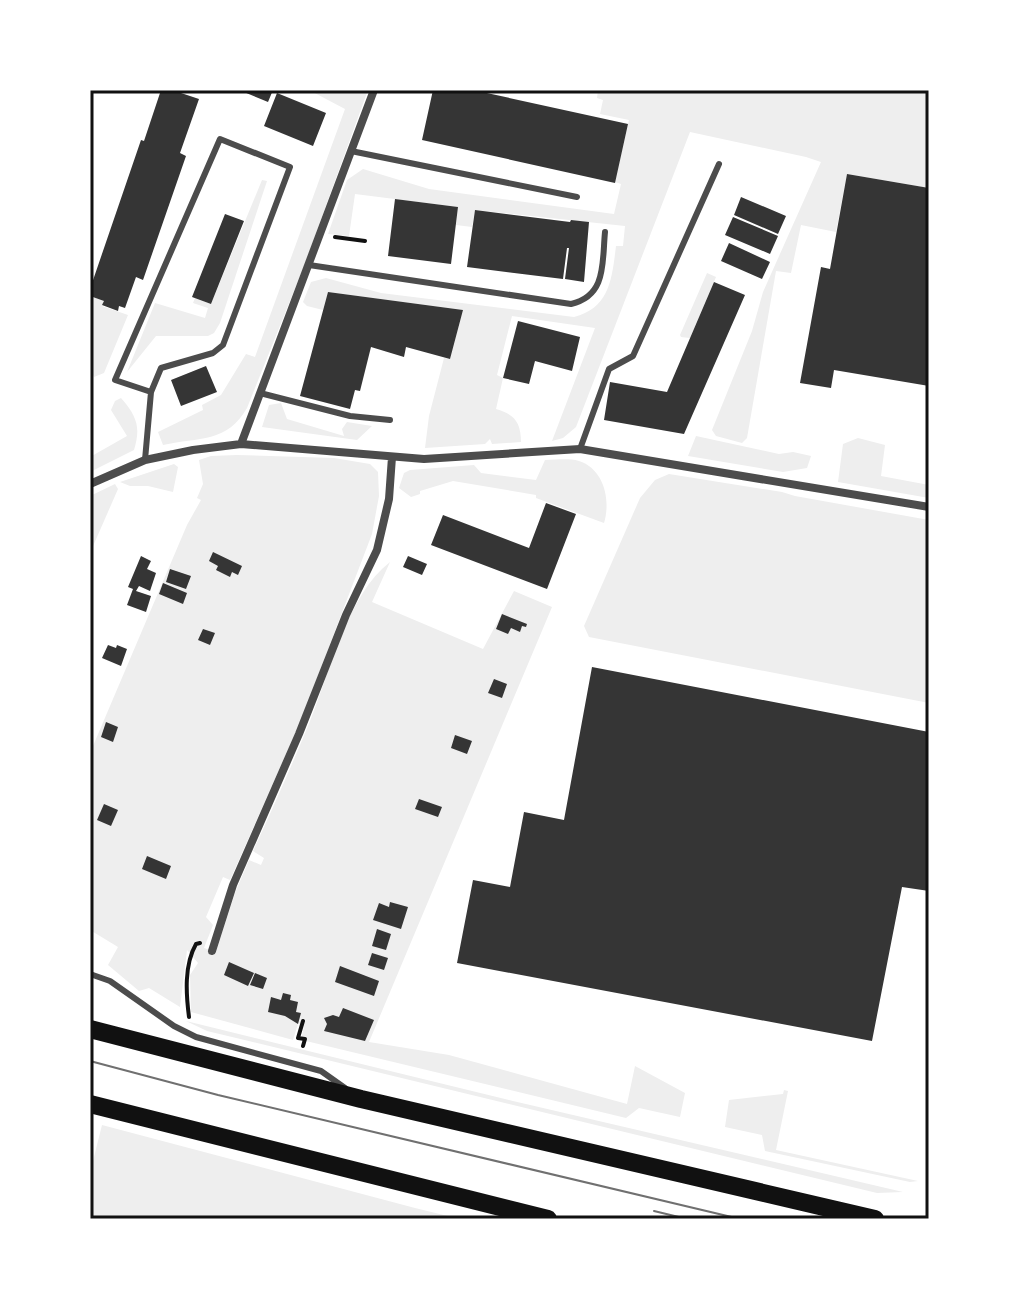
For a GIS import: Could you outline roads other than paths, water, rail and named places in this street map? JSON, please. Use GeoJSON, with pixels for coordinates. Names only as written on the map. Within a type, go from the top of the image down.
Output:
{"type":"FeatureCollection","features":[{"type":"Feature","properties":{"kind":"highway"},"geometry":{"type":"LineString","coordinates":[[90,1029],[361,1099],[875,1219]]}},
{"type":"Feature","properties":{"kind":"highway"},"geometry":{"type":"LineString","coordinates":[[90,1104],[548,1219]]}},
{"type":"Feature","properties":{"kind":"street"},"geometry":{"type":"LineString","coordinates":[[241,444],[374,90]]}},
{"type":"Feature","properties":{"kind":"street"},"geometry":{"type":"LineString","coordinates":[[90,484],[145,460],[241,444],[424,459],[580,449],[929,507]]}},
{"type":"Feature","properties":{"kind":"street"},"geometry":{"type":"LineString","coordinates":[[213,946],[233,885],[299,734],[346,615],[377,550],[389,499],[392,457]]}},
{"type":"Feature","properties":{"kind":"lane"},"geometry":{"type":"LineString","coordinates":[[145,460],[151,392],[161,368],[213,353],[223,345],[290,167],[220,139],[115,380],[151,392]]}},
{"type":"Feature","properties":{"kind":"lane"},"geometry":{"type":"LineString","coordinates":[[351,151],[577,197]]}},
{"type":"Feature","properties":{"kind":"lane"},"geometry":{"type":"LineString","coordinates":[[580,449],[609,369],[633,356],[719,164]]}},
{"type":"Feature","properties":{"kind":"lane"},"geometry":{"type":"LineString","coordinates":[[90,197],[90,207]]}},
{"type":"Feature","properties":{"kind":"lane"},"geometry":{"type":"LineString","coordinates":[[309,265],[571,304],[585,301],[597,289],[605,232]]}},
{"type":"Feature","properties":{"kind":"lane"},"geometry":{"type":"LineString","coordinates":[[260,393],[350,416],[390,420]]}},
{"type":"Feature","properties":{"kind":"lane"},"geometry":{"type":"LineString","coordinates":[[90,974],[110,981],[174,1026],[196,1037],[321,1071],[361,1099]]}},
{"type":"Feature","properties":{"kind":"tram line"},"geometry":{"type":"LineString","coordinates":[[90,1061],[218,1095],[740,1219]]}},
{"type":"Feature","properties":{"kind":"tram line"},"geometry":{"type":"LineString","coordinates":[[654,1211],[687,1219]]}}]}
